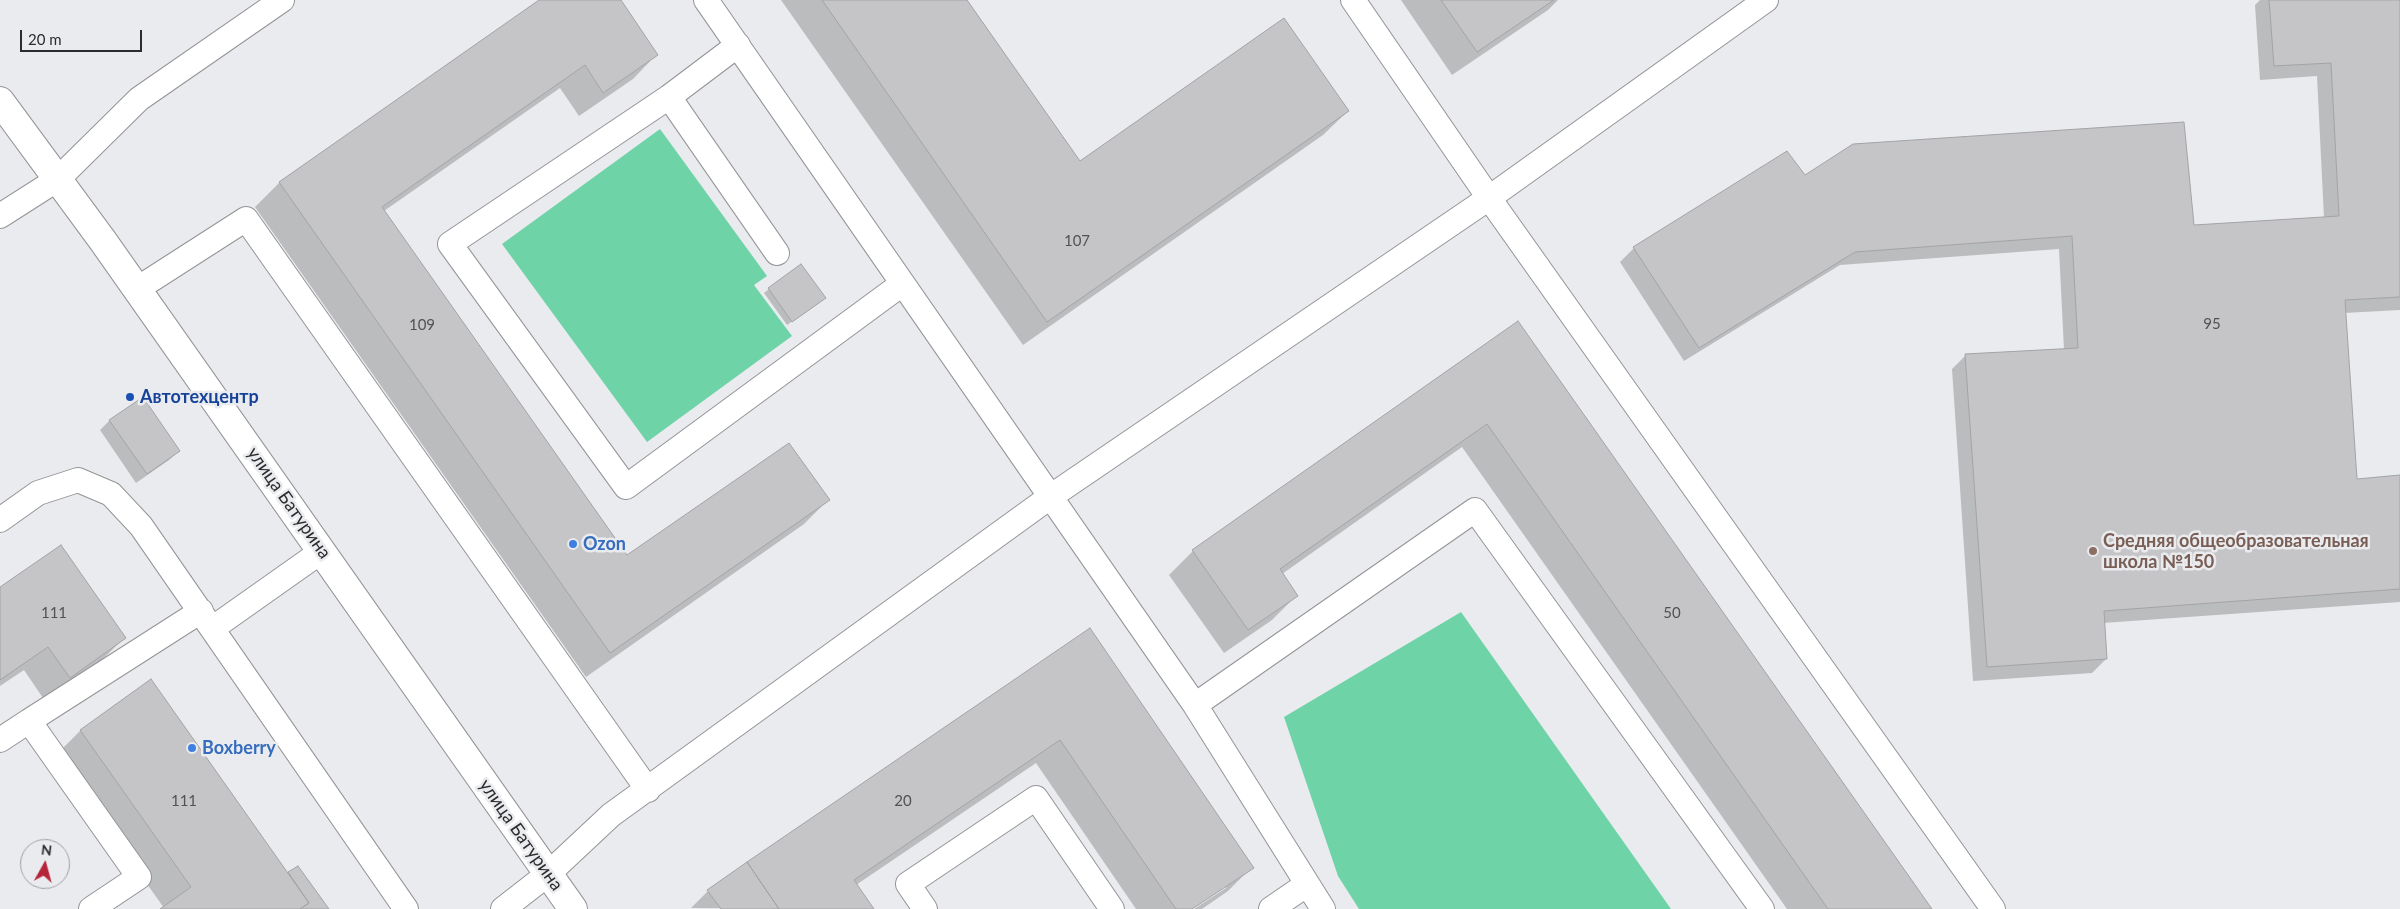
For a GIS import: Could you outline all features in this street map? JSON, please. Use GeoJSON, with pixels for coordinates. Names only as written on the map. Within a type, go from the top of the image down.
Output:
{"type":"FeatureCollection","features":[{"type":"Feature","properties":{"kind":"street","name":"улица Батурина"},"geometry":{"type":"LineString","coordinates":[[0,101],[58,178],[137,289],[573,909]]}},
{"type":"Feature","properties":{"kind":"lane"},"geometry":{"type":"LineString","coordinates":[[0,216],[58,178],[139,99],[282,0]]}},
{"type":"Feature","properties":{"kind":"lane"},"geometry":{"type":"LineString","coordinates":[[706,0],[1195,705],[1306,885],[1323,909]]}},
{"type":"Feature","properties":{"kind":"lane"},"geometry":{"type":"LineString","coordinates":[[1353,0],[1489,198],[1993,909]]}},
{"type":"Feature","properties":{"kind":"lane"},"geometry":{"type":"LineString","coordinates":[[503,909],[548,874],[612,816],[1050,497],[1489,198],[1766,0]]}},
{"type":"Feature","properties":{"kind":"lane"},"geometry":{"type":"LineString","coordinates":[[738,45],[669,97],[450,244],[626,487],[902,284]]}},
{"type":"Feature","properties":{"kind":"lane"},"geometry":{"type":"LineString","coordinates":[[669,97],[777,253]]}},
{"type":"Feature","properties":{"kind":"lane"},"geometry":{"type":"LineString","coordinates":[[137,289],[246,219],[648,790]]}},
{"type":"Feature","properties":{"kind":"lane"},"geometry":{"type":"LineString","coordinates":[[0,520],[38,493],[78,480],[111,494],[141,526],[406,909]]}},
{"type":"Feature","properties":{"kind":"lane"},"geometry":{"type":"LineString","coordinates":[[1195,705],[1474,510],[1762,909]]}},
{"type":"Feature","properties":{"kind":"lane"},"geometry":{"type":"LineString","coordinates":[[0,740],[29,721],[322,551]]}},
{"type":"Feature","properties":{"kind":"lane"},"geometry":{"type":"LineString","coordinates":[[29,721],[139,877],[92,909]]}},
{"type":"Feature","properties":{"kind":"lane"},"geometry":{"type":"LineString","coordinates":[[925,909],[908,884],[1036,798],[1112,909]]}},
{"type":"Feature","properties":{"kind":"lane"},"geometry":{"type":"LineString","coordinates":[[1271,909],[1306,885]]}},
{"type":"Feature","properties":{"kind":"green space"},"geometry":{"type":"Polygon","coordinates":[[[660,129],[767,276],[754,285],[792,336],[647,442],[502,244],[660,129]]]}},
{"type":"Feature","properties":{"kind":"green space"},"geometry":{"type":"Polygon","coordinates":[[[1461,612],[1671,909],[1359,909],[1338,876],[1284,717],[1461,612]]]}},
{"type":"Feature","properties":{"kind":"building"},"geometry":{"type":"Polygon","coordinates":[[[539,0],[621,0],[658,55],[603,93],[585,65],[382,207],[627,555],[789,443],[830,500],[610,653],[279,182],[539,0]]]}},
{"type":"Feature","properties":{"kind":"building"},"geometry":{"type":"Polygon","coordinates":[[[822,0],[967,0],[1080,161],[1284,18],[1349,111],[1047,322],[822,0]]]}},
{"type":"Feature","properties":{"kind":"building"},"geometry":{"type":"Polygon","coordinates":[[[1441,0],[1554,0],[1477,52],[1441,0]]]}},
{"type":"Feature","properties":{"kind":"building"},"geometry":{"type":"Polygon","coordinates":[[[2269,0],[2400,0],[2400,297],[2345,300],[2357,479],[2400,475],[2400,589],[2104,611],[2107,659],[1987,667],[1965,354],[2078,348],[2072,236],[1855,252],[1699,348],[1633,247],[1787,151],[1805,175],[1853,144],[2184,122],[2194,225],[2339,216],[2331,63],[2274,66],[2269,0]]]}},
{"type":"Feature","properties":{"kind":"building"},"geometry":{"type":"Polygon","coordinates":[[[801,264],[826,298],[792,322],[768,288],[801,264]]]}},
{"type":"Feature","properties":{"kind":"building"},"geometry":{"type":"Polygon","coordinates":[[[1518,321],[1932,909],[1828,909],[1487,424],[1280,569],[1298,596],[1248,630],[1192,550],[1518,321]]]}},
{"type":"Feature","properties":{"kind":"building"},"geometry":{"type":"Polygon","coordinates":[[[143,397],[180,451],[147,474],[109,420],[143,397]]]}},
{"type":"Feature","properties":{"kind":"building"},"geometry":{"type":"Polygon","coordinates":[[[61,545],[126,638],[70,678],[48,647],[0,680],[0,587],[61,545]]]}},
{"type":"Feature","properties":{"kind":"building"},"geometry":{"type":"Polygon","coordinates":[[[1090,628],[1254,868],[1192,909],[1176,909],[1060,740],[854,880],[874,909],[779,909],[747,862],[1090,628]]]}},
{"type":"Feature","properties":{"kind":"building"},"geometry":{"type":"Polygon","coordinates":[[[151,679],[309,903],[300,909],[160,909],[191,887],[80,730],[151,679]]]}},
{"type":"Feature","properties":{"kind":"building"},"geometry":{"type":"Polygon","coordinates":[[[747,862],[779,909],[721,909],[707,890],[747,862]]]}},
{"type":"Feature","properties":{"kind":"building"},"geometry":{"type":"Polygon","coordinates":[[[298,866],[329,909],[300,909],[309,903],[288,872],[298,866]]]}},
{"type":"Feature","properties":{"kind":"place","name":"Автотехцентр"},"geometry":{"type":"Point","coordinates":[130,397]}},
{"type":"Feature","properties":{"kind":"place","name":"Ozon"},"geometry":{"type":"Point","coordinates":[573,544]}},
{"type":"Feature","properties":{"kind":"place","name":"Средняя общеобразовательная школа №150"},"geometry":{"type":"Point","coordinates":[2093,551]}},
{"type":"Feature","properties":{"kind":"place","name":"Boxberry"},"geometry":{"type":"Point","coordinates":[192,748]}}]}
